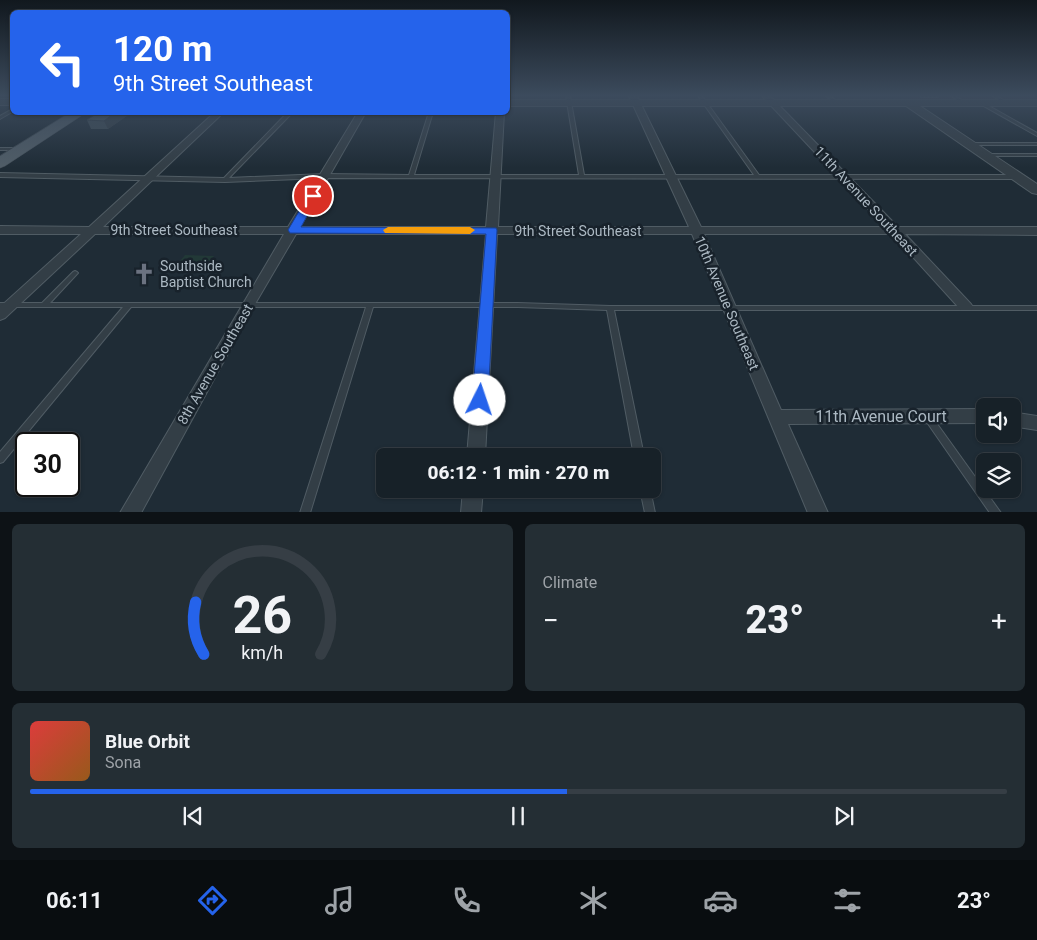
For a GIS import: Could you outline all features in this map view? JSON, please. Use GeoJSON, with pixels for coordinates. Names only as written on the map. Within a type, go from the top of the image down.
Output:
{"type":"FeatureCollection","features":[{"type":"Feature","properties":{"kind":"main road"},"geometry":{"type":"LineString","coordinates":[[0,163],[69,120]]}},
{"type":"Feature","properties":{"kind":"street"},"geometry":{"type":"LineString","coordinates":[[0,315],[5,305],[211,120]]}},
{"type":"Feature","properties":{"kind":"street","name":"8th Avenue Southeast"},"geometry":{"type":"LineString","coordinates":[[130,512],[248,304],[294,230],[357,120]]}},
{"type":"Feature","properties":{"kind":"street"},"geometry":{"type":"LineString","coordinates":[[477,448],[500,120]]}},
{"type":"Feature","properties":{"kind":"street","name":"10th Avenue Southeast"},"geometry":{"type":"LineString","coordinates":[[644,120],[696,231],[818,512]]}},
{"type":"Feature","properties":{"kind":"street","name":"11th Avenue Southeast"},"geometry":{"type":"LineString","coordinates":[[789,120],[966,307]]}},
{"type":"Feature","properties":{"kind":"street"},"geometry":{"type":"LineString","coordinates":[[933,120],[1037,190]]}},
{"type":"Feature","properties":{"kind":"street","name":"9th Street Southeast"},"geometry":{"type":"LineString","coordinates":[[0,230],[1037,231]]}},
{"type":"Feature","properties":{"kind":"street","name":"11th Avenue Court"},"geometry":{"type":"LineString","coordinates":[[777,417],[976,416]]}},
{"type":"Feature","properties":{"kind":"street"},"geometry":{"type":"LineString","coordinates":[[1021,420],[1037,422]]}},
{"type":"Feature","properties":{"kind":"street"},"geometry":{"type":"LineString","coordinates":[[472,512],[473,498]]}},
{"type":"Feature","properties":{"kind":"lane"},"geometry":{"type":"LineString","coordinates":[[225,180],[283,120]]}},
{"type":"Feature","properties":{"kind":"lane"},"geometry":{"type":"LineString","coordinates":[[411,176],[429,120]]}},
{"type":"Feature","properties":{"kind":"lane"},"geometry":{"type":"LineString","coordinates":[[573,120],[582,176]]}},
{"type":"Feature","properties":{"kind":"lane"},"geometry":{"type":"LineString","coordinates":[[718,120],[758,177]]}},
{"type":"Feature","properties":{"kind":"lane"},"geometry":{"type":"LineString","coordinates":[[1010,120],[1037,136]]}},
{"type":"Feature","properties":{"kind":"lane"},"geometry":{"type":"LineString","coordinates":[[968,144],[1037,144]]}},
{"type":"Feature","properties":{"kind":"lane"},"geometry":{"type":"LineString","coordinates":[[0,149],[24,148]]}},
{"type":"Feature","properties":{"kind":"lane"},"geometry":{"type":"LineString","coordinates":[[986,156],[1037,155]]}},
{"type":"Feature","properties":{"kind":"lane"},"geometry":{"type":"LineString","coordinates":[[0,175],[225,180],[324,176],[1018,177]]}},
{"type":"Feature","properties":{"kind":"lane"},"geometry":{"type":"LineString","coordinates":[[44,305],[75,273]]}},
{"type":"Feature","properties":{"kind":"lane"},"geometry":{"type":"LineString","coordinates":[[0,459],[129,304]]}},
{"type":"Feature","properties":{"kind":"lane"},"geometry":{"type":"LineString","coordinates":[[5,305],[248,304],[610,308],[1037,308]]}},
{"type":"Feature","properties":{"kind":"lane"},"geometry":{"type":"LineString","coordinates":[[305,512],[370,306]]}},
{"type":"Feature","properties":{"kind":"lane"},"geometry":{"type":"LineString","coordinates":[[610,308],[637,448]]}},
{"type":"Feature","properties":{"kind":"lane"},"geometry":{"type":"LineString","coordinates":[[926,416],[996,512]]}},
{"type":"Feature","properties":{"kind":"lane"},"geometry":{"type":"LineString","coordinates":[[647,498],[650,512]]}},
{"type":"Feature","properties":{"kind":"green space"},"geometry":{"type":"Polygon","coordinates":[[[185,255],[214,256],[203,272],[171,272],[185,255]]]}},
{"type":"Feature","properties":{"kind":"slow traffic"},"geometry":{"type":"LineString","coordinates":[[388,230],[470,230]]}},
{"type":"Feature","properties":{"kind":"place","name":"Southside Baptist Church"},"geometry":{"type":"Point","coordinates":[144,274]}},
{"type":"Feature","properties":{"kind":"route"},"geometry":{"type":"LineString","coordinates":[[313,196],[294,230],[492,230],[480,400]]}}]}
